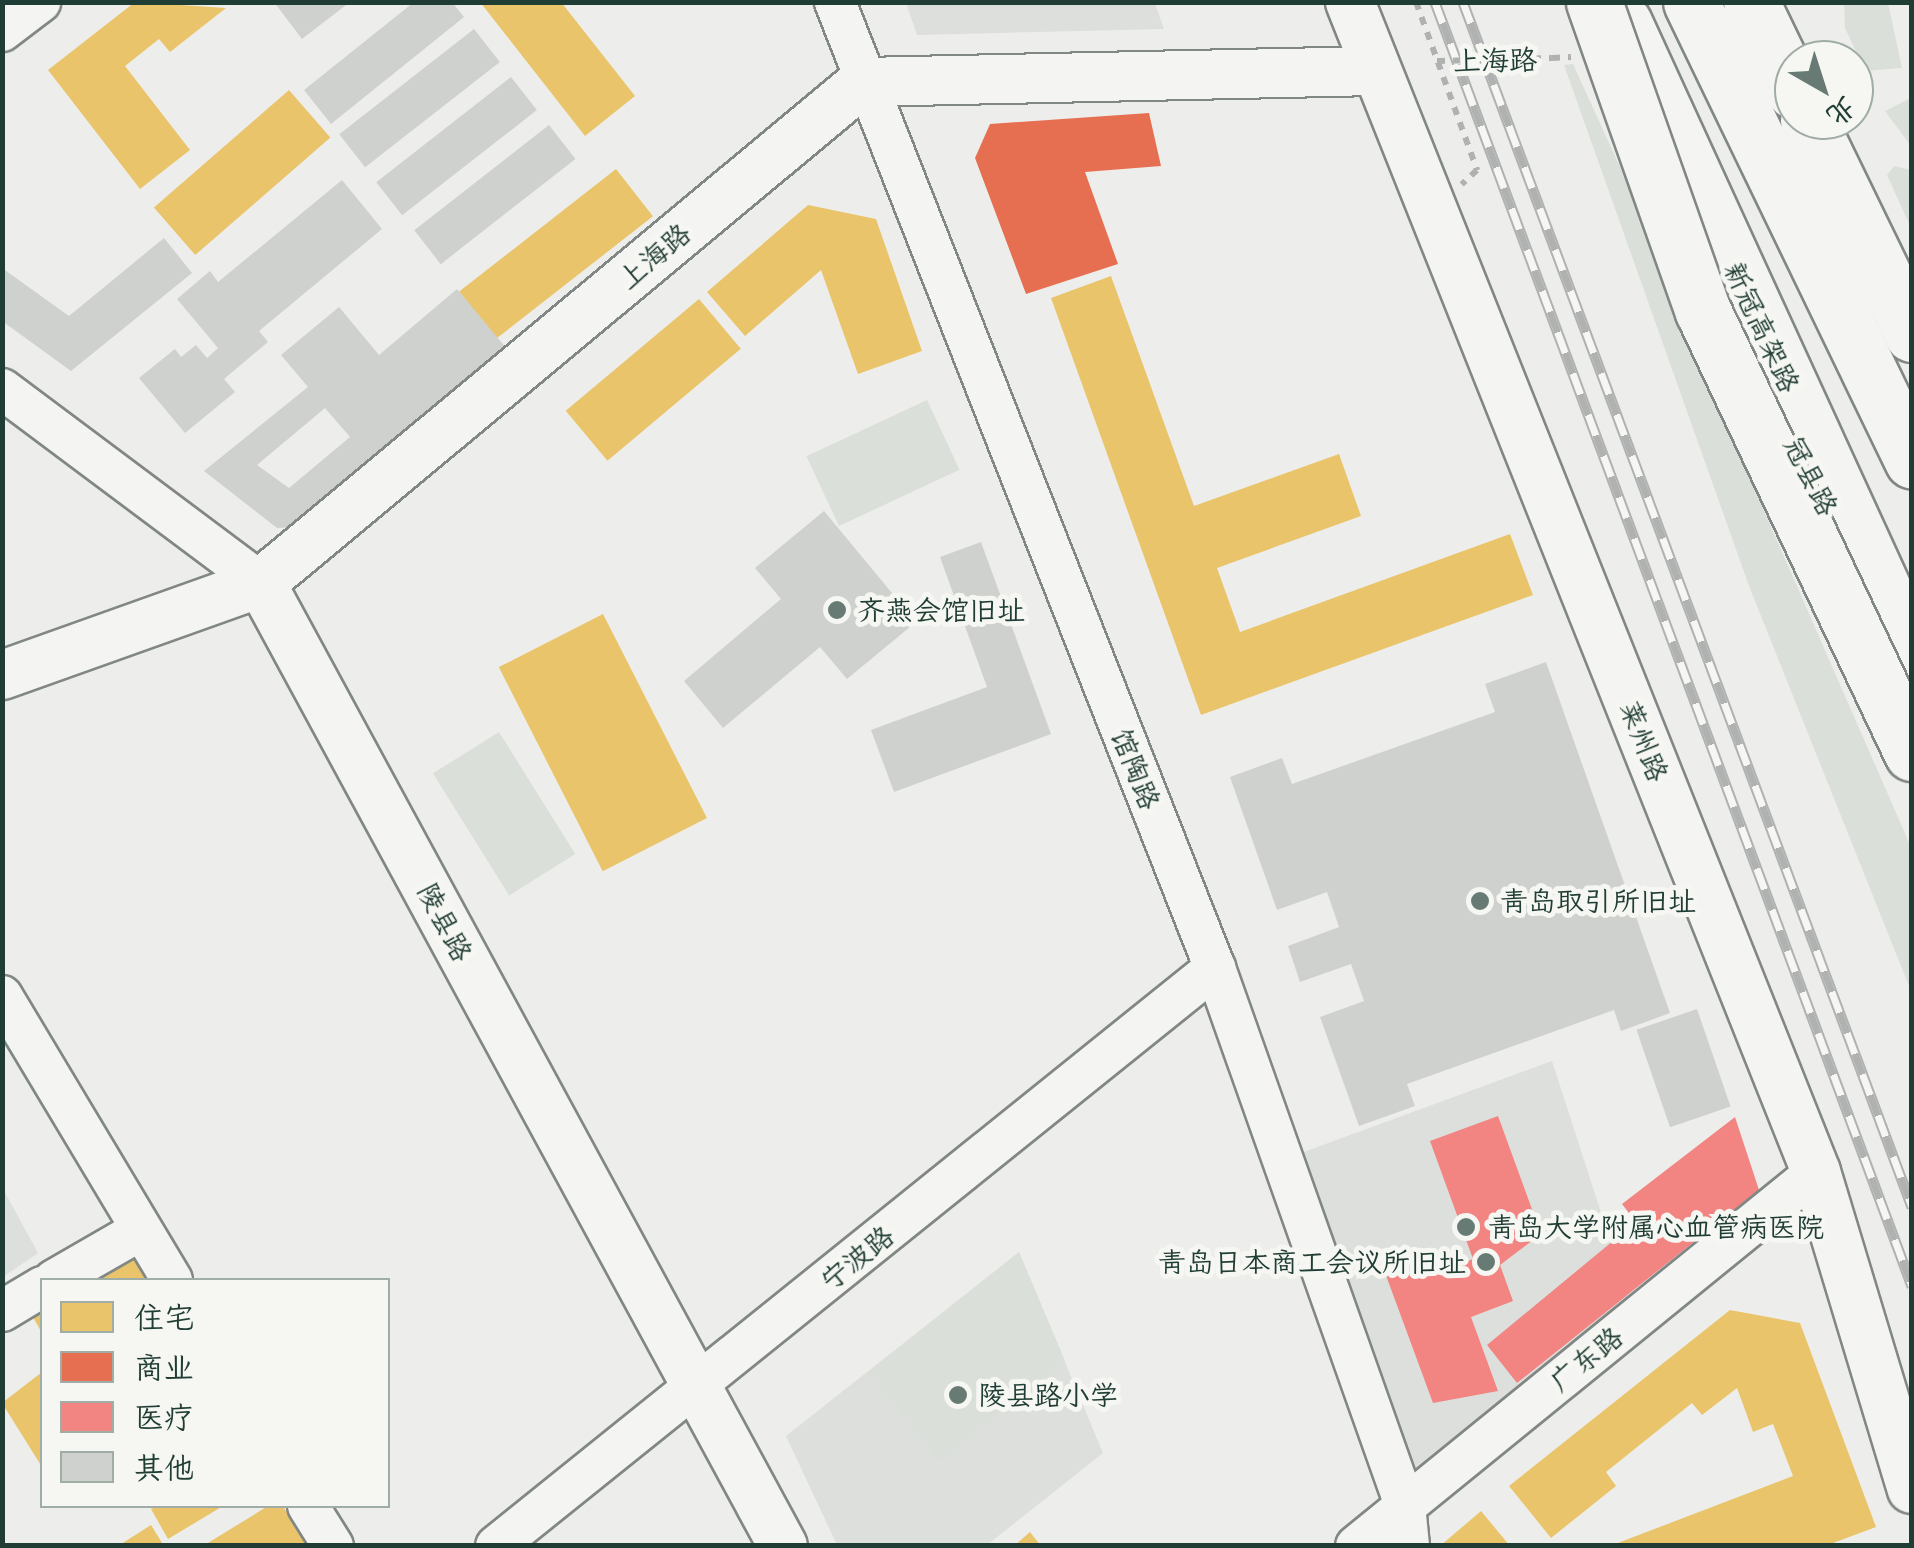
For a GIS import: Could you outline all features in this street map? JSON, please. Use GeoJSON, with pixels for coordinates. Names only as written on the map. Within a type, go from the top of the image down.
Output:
{"type":"FeatureCollection","features":[{"type":"Feature","properties":{"kind":"main road","name":"冠县路"},"geometry":{"type":"LineString","coordinates":[[1585,2],[1912,678]]}},
{"type":"Feature","properties":{"kind":"main road"},"geometry":{"type":"LineString","coordinates":[[1594,2],[1703,311],[1912,753]]}},
{"type":"Feature","properties":{"kind":"main road","name":"新冠高架路"},"geometry":{"type":"LineString","coordinates":[[1613,2],[1912,652]]}},
{"type":"Feature","properties":{"kind":"main road"},"geometry":{"type":"LineString","coordinates":[[1691,2],[1912,460]]}},
{"type":"Feature","properties":{"kind":"main road"},"geometry":{"type":"LineString","coordinates":[[1751,2],[1774,50]]}},
{"type":"Feature","properties":{"kind":"main road"},"geometry":{"type":"LineString","coordinates":[[1818,140],[1912,334]]}},
{"type":"Feature","properties":{"kind":"street"},"geometry":{"type":"LineString","coordinates":[[2,31],[40,2]]}},
{"type":"Feature","properties":{"kind":"street","name":"馆陶路"},"geometry":{"type":"LineString","coordinates":[[835,2],[863,82],[1215,968],[1405,1506],[1408,1546]]}},
{"type":"Feature","properties":{"kind":"street","name":"莱州路"},"geometry":{"type":"LineString","coordinates":[[1350,2],[1816,1172],[1912,1489]]}},
{"type":"Feature","properties":{"kind":"street"},"geometry":{"type":"LineString","coordinates":[[863,82],[1376,70]]}},
{"type":"Feature","properties":{"kind":"street","name":"上海路"},"geometry":{"type":"LineString","coordinates":[[2,675],[261,582],[863,82]]}},
{"type":"Feature","properties":{"kind":"street","name":"陵县路"},"geometry":{"type":"LineString","coordinates":[[2,389],[261,582],[783,1546]]}},
{"type":"Feature","properties":{"kind":"street","name":"宁波路"},"geometry":{"type":"LineString","coordinates":[[496,1546],[1215,968]]}},
{"type":"Feature","properties":{"kind":"street"},"geometry":{"type":"LineString","coordinates":[[2,996],[171,1278]]}},
{"type":"Feature","properties":{"kind":"street","name":"广东路"},"geometry":{"type":"LineString","coordinates":[[1356,1546],[1816,1172]]}},
{"type":"Feature","properties":{"kind":"street"},"geometry":{"type":"LineString","coordinates":[[57,1278],[141,1230]]}},
{"type":"Feature","properties":{"kind":"street"},"geometry":{"type":"LineString","coordinates":[[2,1311],[40,1289]]}},
{"type":"Feature","properties":{"kind":"street"},"geometry":{"type":"LineString","coordinates":[[309,1508],[333,1546]]}},
{"type":"Feature","properties":{"kind":"path"},"geometry":{"type":"LineString","coordinates":[[1416,2],[1477,170],[1432,213]]}},
{"type":"Feature","properties":{"kind":"path","name":"上海路"},"geometry":{"type":"LineString","coordinates":[[1437,61],[1552,58]]}},
{"type":"Feature","properties":{"kind":"shaded area"},"geometry":{"type":"Polygon","coordinates":[[[906,3],[1155,3],[1164,29],[917,35],[906,3]]]}},
{"type":"Feature","properties":{"kind":"shaded area"},"geometry":{"type":"Polygon","coordinates":[[[1844,3],[1888,3],[1902,68],[1874,70],[1874,40],[1851,40],[1845,28],[1844,3]]]}},
{"type":"Feature","properties":{"kind":"shaded area"},"geometry":{"type":"Polygon","coordinates":[[[1573,64],[1758,469],[1751,481],[1911,847],[1911,991],[1749,586],[1564,65],[1573,64]]]}},
{"type":"Feature","properties":{"kind":"shaded area"},"geometry":{"type":"Polygon","coordinates":[[[1912,98],[1911,146],[1885,111],[1912,98]]]}},
{"type":"Feature","properties":{"kind":"shaded area"},"geometry":{"type":"Polygon","coordinates":[[[1894,166],[1911,170],[1911,228],[1887,175],[1894,166]]]}},
{"type":"Feature","properties":{"kind":"shaded area"},"geometry":{"type":"Polygon","coordinates":[[[927,400],[960,470],[839,526],[806,456],[927,400]]]}},
{"type":"Feature","properties":{"kind":"shaded area"},"geometry":{"type":"Polygon","coordinates":[[[499,732],[575,854],[509,895],[433,773],[499,732]]]}},
{"type":"Feature","properties":{"kind":"shaded area","name":"青岛大学附属心血管病医院"},"geometry":{"type":"Polygon","coordinates":[[[1552,1061],[1630,1302],[1410,1473],[1301,1153],[1552,1061]]]}},
{"type":"Feature","properties":{"kind":"shaded area"},"geometry":{"type":"Polygon","coordinates":[[[2,1187],[38,1253],[3,1277],[2,1277],[2,1187]]]}},
{"type":"Feature","properties":{"kind":"shaded area","name":"陵县路小学"},"geometry":{"type":"Polygon","coordinates":[[[1019,1252],[1103,1453],[987,1545],[837,1545],[786,1436],[1019,1252]]]}},
{"type":"Feature","properties":{"kind":"shaded area"},"geometry":{"type":"Polygon","coordinates":[[[1019,1252],[1065,1361],[940,1461],[869,1373],[1019,1252]]]}},
{"type":"Feature","properties":{"kind":"building: 住宅"},"geometry":{"type":"Polygon","coordinates":[[[135,2],[226,8],[170,52],[159,39],[125,66],[190,150],[140,189],[48,70],[135,2]]]}},
{"type":"Feature","properties":{"kind":"building: 住宅"},"geometry":{"type":"Polygon","coordinates":[[[480,2],[561,2],[635,96],[585,136],[480,2]]]}},
{"type":"Feature","properties":{"kind":"building: 住宅"},"geometry":{"type":"Polygon","coordinates":[[[289,90],[330,138],[195,255],[154,207],[289,90]]]}},
{"type":"Feature","properties":{"kind":"building: 住宅"},"geometry":{"type":"Polygon","coordinates":[[[616,169],[653,216],[496,339],[459,292],[616,169]]]}},
{"type":"Feature","properties":{"kind":"building: 住宅"},"geometry":{"type":"Polygon","coordinates":[[[808,205],[876,219],[922,351],[858,374],[821,270],[745,336],[707,292],[808,205]]]}},
{"type":"Feature","properties":{"kind":"building: 住宅"},"geometry":{"type":"Polygon","coordinates":[[[1111,276],[1194,506],[1339,454],[1361,516],[1217,568],[1240,632],[1510,534],[1533,595],[1201,715],[1051,298],[1111,276]]]}},
{"type":"Feature","properties":{"kind":"building: 住宅"},"geometry":{"type":"Polygon","coordinates":[[[699,299],[741,349],[607,461],[566,411],[699,299]]]}},
{"type":"Feature","properties":{"kind":"building: 住宅"},"geometry":{"type":"Polygon","coordinates":[[[603,614],[707,818],[603,871],[499,667],[603,614]]]}},
{"type":"Feature","properties":{"kind":"building: 住宅"},"geometry":{"type":"Polygon","coordinates":[[[125,1245],[146,1278],[69,1278],[125,1245]]]}},
{"type":"Feature","properties":{"kind":"building: 住宅"},"geometry":{"type":"Polygon","coordinates":[[[40,1296],[40,1330],[26,1305],[40,1296]]]}},
{"type":"Feature","properties":{"kind":"building: 住宅"},"geometry":{"type":"Polygon","coordinates":[[[1730,1310],[1800,1323],[1876,1527],[1825,1546],[1610,1546],[1793,1476],[1773,1424],[1753,1432],[1737,1388],[1702,1415],[1692,1403],[1606,1472],[1616,1486],[1551,1538],[1509,1486],[1730,1310]]]}},
{"type":"Feature","properties":{"kind":"building: 住宅"},"geometry":{"type":"Polygon","coordinates":[[[40,1374],[40,1464],[2,1403],[40,1374]]]}},
{"type":"Feature","properties":{"kind":"building: 住宅"},"geometry":{"type":"Polygon","coordinates":[[[153,1508],[220,1508],[168,1539],[153,1508]]]}},
{"type":"Feature","properties":{"kind":"building: 住宅"},"geometry":{"type":"Polygon","coordinates":[[[265,1508],[284,1508],[307,1546],[203,1546],[265,1508]]]}},
{"type":"Feature","properties":{"kind":"building: 住宅"},"geometry":{"type":"Polygon","coordinates":[[[1481,1511],[1510,1546],[1440,1546],[1481,1511]]]}},
{"type":"Feature","properties":{"kind":"building: 住宅"},"geometry":{"type":"Polygon","coordinates":[[[151,1525],[164,1546],[118,1546],[151,1525]]]}},
{"type":"Feature","properties":{"kind":"building: 住宅"},"geometry":{"type":"Polygon","coordinates":[[[1030,1532],[1041,1546],[1014,1546],[1030,1532]]]}},
{"type":"Feature","properties":{"kind":"building: 商业"},"geometry":{"type":"Polygon","coordinates":[[[1149,113],[1161,166],[1085,172],[1118,264],[1026,294],[975,158],[990,124],[1149,113]]]}},
{"type":"Feature","properties":{"kind":"building: 医疗","name":"青岛日本商工会议所旧址"},"geometry":{"type":"Polygon","coordinates":[[[1498,1116],[1541,1234],[1500,1265],[1513,1301],[1471,1317],[1498,1391],[1433,1403],[1384,1270],[1417,1257],[1425,1277],[1473,1259],[1430,1141],[1498,1116]]]}},
{"type":"Feature","properties":{"kind":"building: 医疗"},"geometry":{"type":"Polygon","coordinates":[[[1735,1117],[1759,1190],[1517,1383],[1487,1345],[1636,1222],[1622,1204],[1735,1117]]]}},
{"type":"Feature","properties":{"kind":"building: 其他"},"geometry":{"type":"Polygon","coordinates":[[[274,2],[350,2],[302,39],[274,2]]]}},
{"type":"Feature","properties":{"kind":"building: 其他"},"geometry":{"type":"Polygon","coordinates":[[[414,2],[452,2],[464,17],[331,124],[304,90],[414,2]]]}},
{"type":"Feature","properties":{"kind":"building: 其他"},"geometry":{"type":"Polygon","coordinates":[[[474,29],[500,62],[365,167],[339,134],[474,29]]]}},
{"type":"Feature","properties":{"kind":"building: 其他"},"geometry":{"type":"Polygon","coordinates":[[[511,77],[537,110],[402,215],[376,182],[511,77]]]}},
{"type":"Feature","properties":{"kind":"building: 其他"},"geometry":{"type":"Polygon","coordinates":[[[549,125],[575,159],[441,264],[414,230],[549,125]]]}},
{"type":"Feature","properties":{"kind":"building: 其他"},"geometry":{"type":"Polygon","coordinates":[[[342,180],[382,229],[259,331],[268,342],[224,379],[235,392],[185,433],[139,378],[175,349],[181,357],[196,345],[207,358],[218,348],[177,299],[210,271],[218,282],[342,180]]]}},
{"type":"Feature","properties":{"kind":"building: 其他"},"geometry":{"type":"Polygon","coordinates":[[[164,238],[192,273],[71,371],[2,321],[2,268],[69,316],[164,238]]]}},
{"type":"Feature","properties":{"kind":"building: 其他"},"geometry":{"type":"Polygon","coordinates":[[[457,289],[507,349],[295,527],[277,528],[204,471],[308,387],[281,355],[339,307],[379,355],[457,289]],[[325,408],[257,465],[289,488],[350,437],[325,408]]]}},
{"type":"Feature","properties":{"kind":"building: 其他","name":"齐燕会馆旧址"},"geometry":{"type":"Polygon","coordinates":[[[824,511],[916,622],[847,679],[820,647],[723,728],[684,681],[781,599],[755,568],[824,511]]]}},
{"type":"Feature","properties":{"kind":"building: 其他"},"geometry":{"type":"Polygon","coordinates":[[[981,542],[1051,734],[894,792],[871,730],[987,687],[940,557],[981,542]]]}},
{"type":"Feature","properties":{"kind":"building: 其他","name":"青岛取引所旧址"},"geometry":{"type":"Polygon","coordinates":[[[1546,662],[1670,1013],[1621,1031],[1614,1010],[1407,1084],[1415,1106],[1359,1126],[1320,1017],[1364,1001],[1351,964],[1300,982],[1288,946],[1339,927],[1327,892],[1277,910],[1230,777],[1282,758],[1292,784],[1495,712],[1485,684],[1546,662]]]}},
{"type":"Feature","properties":{"kind":"building: 其他"},"geometry":{"type":"Polygon","coordinates":[[[1697,1009],[1731,1106],[1670,1127],[1636,1030],[1697,1009]]]}},
{"type":"Feature","properties":{"kind":"railway"},"geometry":{"type":"LineString","coordinates":[[1435,2],[1912,1286]]}},
{"type":"Feature","properties":{"kind":"railway"},"geometry":{"type":"LineString","coordinates":[[1463,2],[1912,1207]]}},
{"type":"Feature","properties":{"kind":"place","name":"齐燕会馆旧址"},"geometry":{"type":"Point","coordinates":[837,610]}},
{"type":"Feature","properties":{"kind":"place","name":"青岛取引所旧址"},"geometry":{"type":"Point","coordinates":[1480,901]}},
{"type":"Feature","properties":{"kind":"place","name":"青岛大学附属心血管病医院"},"geometry":{"type":"Point","coordinates":[1466,1227]}},
{"type":"Feature","properties":{"kind":"place","name":"青岛日本商工会议所旧址"},"geometry":{"type":"Point","coordinates":[1486,1262]}},
{"type":"Feature","properties":{"kind":"place","name":"陵县路小学"},"geometry":{"type":"Point","coordinates":[958,1395]}}]}
